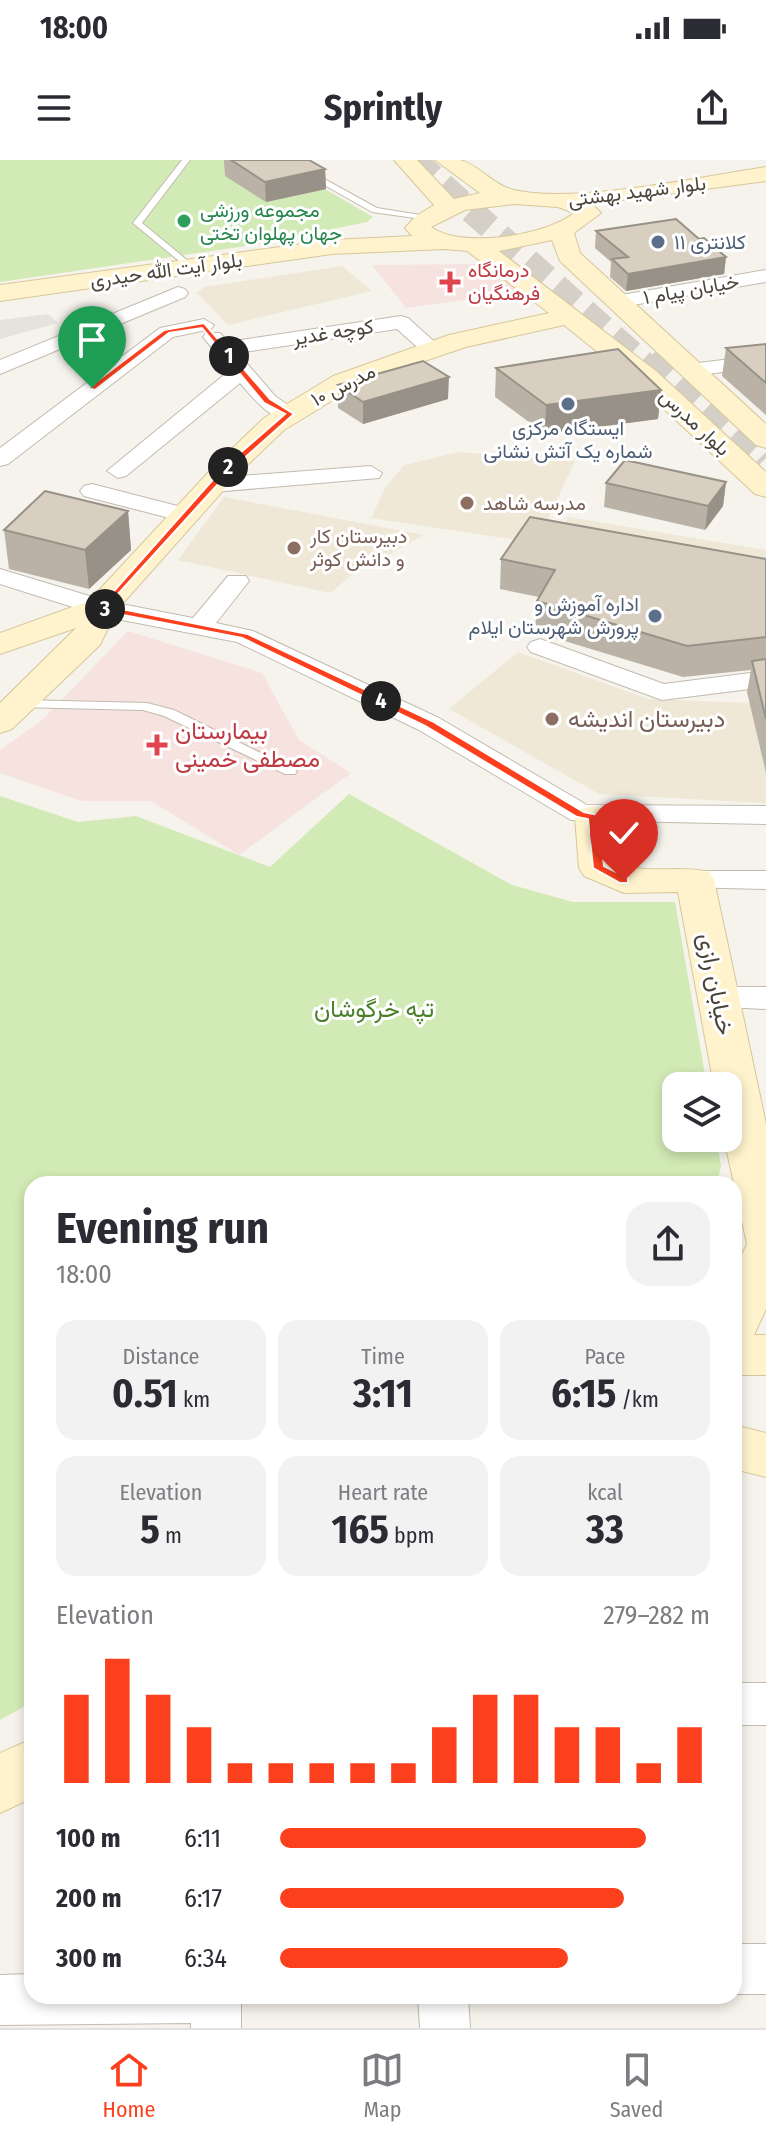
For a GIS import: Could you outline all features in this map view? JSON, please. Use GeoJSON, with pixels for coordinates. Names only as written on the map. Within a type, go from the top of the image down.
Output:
{"type":"FeatureCollection","features":[{"type":"Feature","properties":{"kind":"main road"},"geometry":{"type":"LineString","coordinates":[[405,160],[434,215],[417,228],[422,234],[462,242]]}},
{"type":"Feature","properties":{"kind":"main road"},"geometry":{"type":"LineString","coordinates":[[446,160],[483,186],[511,197]]}},
{"type":"Feature","properties":{"kind":"main road","name":"بلوار شهید بهشتی"},"geometry":{"type":"LineString","coordinates":[[462,242],[532,240],[635,201],[766,174]]}},
{"type":"Feature","properties":{"kind":"main road","name":"بلوار شهید بهشتی"},"geometry":{"type":"LineString","coordinates":[[511,197],[635,201],[766,190]]}},
{"type":"Feature","properties":{"kind":"main road","name":"بلوار آیت الله حیدری"},"geometry":{"type":"LineString","coordinates":[[332,247],[434,215],[511,197]]}},
{"type":"Feature","properties":{"kind":"main road","name":"بلوار مدرس"},"geometry":{"type":"LineString","coordinates":[[556,200],[589,213],[572,226],[569,256],[766,439]]}},
{"type":"Feature","properties":{"kind":"main road","name":"بلوار آیت الله حیدری"},"geometry":{"type":"LineString","coordinates":[[0,293],[332,247],[462,242]]}},
{"type":"Feature","properties":{"kind":"main road","name":"بلوار مدرس"},"geometry":{"type":"LineString","coordinates":[[462,242],[502,263],[646,377],[766,488]]}},
{"type":"Feature","properties":{"kind":"main road","name":"مدرس ۱۰"},"geometry":{"type":"LineString","coordinates":[[101,608],[213,485],[274,424],[343,382],[432,350],[568,316]]}},
{"type":"Feature","properties":{"kind":"main road"},"geometry":{"type":"LineString","coordinates":[[0,644],[101,608]]}},
{"type":"Feature","properties":{"kind":"main road"},"geometry":{"type":"LineString","coordinates":[[10,713],[88,638],[101,608]]}},
{"type":"Feature","properties":{"kind":"main road"},"geometry":{"type":"LineString","coordinates":[[594,817],[598,868],[624,881],[695,880]]}},
{"type":"Feature","properties":{"kind":"main road","name":"خیابان رازی"},"geometry":{"type":"LineString","coordinates":[[695,880],[718,998],[756,1138],[766,1236]]}},
{"type":"Feature","properties":{"kind":"main road"},"geometry":{"type":"LineString","coordinates":[[742,1308],[766,1253]]}},
{"type":"Feature","properties":{"kind":"main road"},"geometry":{"type":"LineString","coordinates":[[742,1355],[766,1355]]}},
{"type":"Feature","properties":{"kind":"main road"},"geometry":{"type":"LineString","coordinates":[[0,1784],[24,1771]]}},
{"type":"Feature","properties":{"kind":"street"},"geometry":{"type":"LineString","coordinates":[[0,368],[178,293],[190,267]]}},
{"type":"Feature","properties":{"kind":"street","name":"خیابان پیام ۱"},"geometry":{"type":"LineString","coordinates":[[616,302],[766,276]]}},
{"type":"Feature","properties":{"kind":"street"},"geometry":{"type":"LineString","coordinates":[[178,293],[267,401],[290,414]]}},
{"type":"Feature","properties":{"kind":"street","name":"کوچه غدیر"},"geometry":{"type":"LineString","coordinates":[[224,349],[401,322],[432,350]]}},
{"type":"Feature","properties":{"kind":"street"},"geometry":{"type":"LineString","coordinates":[[0,459],[167,332],[204,325]]}},
{"type":"Feature","properties":{"kind":"street"},"geometry":{"type":"LineString","coordinates":[[689,370],[766,361]]}},
{"type":"Feature","properties":{"kind":"street"},"geometry":{"type":"LineString","coordinates":[[118,471],[242,371]]}},
{"type":"Feature","properties":{"kind":"street"},"geometry":{"type":"LineString","coordinates":[[213,485],[371,473]]}},
{"type":"Feature","properties":{"kind":"street"},"geometry":{"type":"LineString","coordinates":[[92,491],[185,515]]}},
{"type":"Feature","properties":{"kind":"street"},"geometry":{"type":"LineString","coordinates":[[0,576],[101,608],[244,636],[401,710],[581,814],[594,817],[766,815]]}},
{"type":"Feature","properties":{"kind":"street"},"geometry":{"type":"LineString","coordinates":[[199,627],[237,581]]}},
{"type":"Feature","properties":{"kind":"street"},"geometry":{"type":"LineString","coordinates":[[540,647],[662,692],[766,679]]}},
{"type":"Feature","properties":{"kind":"street"},"geometry":{"type":"LineString","coordinates":[[695,880],[766,880]]}},
{"type":"Feature","properties":{"kind":"street"},"geometry":{"type":"LineString","coordinates":[[718,998],[766,998]]}},
{"type":"Feature","properties":{"kind":"street"},"geometry":{"type":"LineString","coordinates":[[742,1704],[766,1704]]}},
{"type":"Feature","properties":{"kind":"street"},"geometry":{"type":"LineString","coordinates":[[742,1969],[766,1969]]}},
{"type":"Feature","properties":{"kind":"street"},"geometry":{"type":"LineString","coordinates":[[0,2000],[24,2001]]}},
{"type":"Feature","properties":{"kind":"street"},"geometry":{"type":"LineString","coordinates":[[123,2004],[216,2007]]}},
{"type":"Feature","properties":{"kind":"street"},"geometry":{"type":"LineString","coordinates":[[444,2004],[445,2028]]}},
{"type":"Feature","properties":{"kind":"lane"},"geometry":{"type":"LineString","coordinates":[[186,160],[137,223],[190,267]]}},
{"type":"Feature","properties":{"kind":"lane"},"geometry":{"type":"LineString","coordinates":[[284,160],[375,210],[434,215]]}},
{"type":"Feature","properties":{"kind":"lane"},"geometry":{"type":"LineString","coordinates":[[10,713],[143,706],[169,713],[290,771]]}},
{"type":"Feature","properties":{"kind":"shaded area","name":"درمانگاه فرهنگیان"},"geometry":{"type":"Polygon","coordinates":[[[474,264],[506,277],[522,292],[406,308],[372,265],[474,264]]]}},
{"type":"Feature","properties":{"kind":"shaded area"},"geometry":{"type":"Polygon","coordinates":[[[342,266],[372,291],[228,325],[197,293],[204,287],[342,266]]]}},
{"type":"Feature","properties":{"kind":"shaded area"},"geometry":{"type":"Polygon","coordinates":[[[48,314],[58,323],[0,339],[0,320],[48,314]]]}},
{"type":"Feature","properties":{"kind":"shaded area","name":"مدرسه شاهد"},"geometry":{"type":"Polygon","coordinates":[[[459,452],[575,461],[537,543],[371,518],[385,488],[404,465],[459,452]]]}},
{"type":"Feature","properties":{"kind":"shaded area","name":"دبیرستان کار و دانش کوثر"},"geometry":{"type":"Polygon","coordinates":[[[224,497],[424,535],[352,575],[330,593],[178,560],[224,497]]]}},
{"type":"Feature","properties":{"kind":"shaded area"},"geometry":{"type":"Polygon","coordinates":[[[568,517],[766,550],[766,585],[554,547],[568,517]]]}},
{"type":"Feature","properties":{"kind":"shaded area","name":"بیمارستان مصطفی خمینی"},"geometry":{"type":"Polygon","coordinates":[[[128,631],[262,673],[299,740],[351,773],[239,855],[151,801],[81,801],[0,773],[0,750],[41,721],[128,631]]]}},
{"type":"Feature","properties":{"kind":"shaded area"},"geometry":{"type":"Polygon","coordinates":[[[518,652],[648,699],[750,703],[766,773],[766,803],[599,794],[449,709],[518,652]]]}},
{"type":"Feature","properties":{"kind":"green space","name":"مجموعه ورزشی جهان پهلوان تختی"},"geometry":{"type":"Polygon","coordinates":[[[0,160],[275,160],[373,217],[367,222],[259,244],[0,282],[0,160]]]}},
{"type":"Feature","properties":{"kind":"green space","name":"تپه خرگوشان"},"geometry":{"type":"Polygon","coordinates":[[[349,794],[512,885],[573,902],[675,902],[705,1072],[662,1072],[662,1152],[718,1152],[721,1166],[719,1176],[24,1176],[24,1706],[0,1720],[0,796],[78,822],[136,816],[270,867],[349,794]]]}},
{"type":"Feature","properties":{"kind":"building"},"geometry":{"type":"Polygon","coordinates":[[[231,160],[309,160],[325,169],[265,182],[231,160]]]}},
{"type":"Feature","properties":{"kind":"building"},"geometry":{"type":"Polygon","coordinates":[[[676,219],[726,257],[628,274],[612,259],[628,257],[596,231],[676,219]]]}},
{"type":"Feature","properties":{"kind":"building"},"geometry":{"type":"Polygon","coordinates":[[[766,344],[766,383],[726,348],[766,344]]]}},
{"type":"Feature","properties":{"kind":"building"},"geometry":{"type":"Polygon","coordinates":[[[618,349],[661,390],[546,405],[496,368],[618,349]]]}},
{"type":"Feature","properties":{"kind":"building"},"geometry":{"type":"Polygon","coordinates":[[[423,361],[449,377],[363,402],[338,385],[423,361]]]}},
{"type":"Feature","properties":{"kind":"building"},"geometry":{"type":"Polygon","coordinates":[[[625,460],[726,482],[708,506],[606,483],[625,460]]]}},
{"type":"Feature","properties":{"kind":"building"},"geometry":{"type":"Polygon","coordinates":[[[45,491],[128,511],[85,550],[4,530],[45,491]]]}},
{"type":"Feature","properties":{"kind":"building","name":"اداره آموزش و پرورش شهرستان ایلام"},"geometry":{"type":"Polygon","coordinates":[[[530,517],[766,559],[766,637],[687,646],[537,601],[555,570],[501,559],[530,517]]]}},
{"type":"Feature","properties":{"kind":"building"},"geometry":{"type":"Polygon","coordinates":[[[766,659],[766,719],[752,661],[766,659]]]}},
{"type":"Feature","properties":{"kind":"tunnel"},"geometry":{"type":"LineString","coordinates":[[414,160],[667,384]]}},
{"type":"Feature","properties":{"kind":"tunnel"},"geometry":{"type":"LineString","coordinates":[[654,353],[765,457]]}},
{"type":"Feature","properties":{"kind":"place","name":"مجموعه ورزشی جهان پهلوان تختی"},"geometry":{"type":"Point","coordinates":[184,221]}},
{"type":"Feature","properties":{"kind":"place","name":"کلانتری ۱۱"},"geometry":{"type":"Point","coordinates":[658,242]}},
{"type":"Feature","properties":{"kind":"place","name":"درمانگاه فرهنگیان"},"geometry":{"type":"Point","coordinates":[450,282]}},
{"type":"Feature","properties":{"kind":"place","name":"ایستگاه مرکزی شماره یک آتش نشانی"},"geometry":{"type":"Point","coordinates":[568,404]}},
{"type":"Feature","properties":{"kind":"place","name":"مدرسه شاهد"},"geometry":{"type":"Point","coordinates":[467,503]}},
{"type":"Feature","properties":{"kind":"place","name":"دبیرستان کار و دانش کوثر"},"geometry":{"type":"Point","coordinates":[294,548]}},
{"type":"Feature","properties":{"kind":"place","name":"اداره آموزش و پرورش شهرستان ایلام"},"geometry":{"type":"Point","coordinates":[655,616]}},
{"type":"Feature","properties":{"kind":"place","name":"دبیرستان اندیشه"},"geometry":{"type":"Point","coordinates":[552,719]}},
{"type":"Feature","properties":{"kind":"place","name":"بیمارستان مصطفی خمینی"},"geometry":{"type":"Point","coordinates":[157,745]}},
{"type":"Feature","properties":{"kind":"route"},"geometry":{"type":"LineString","coordinates":[[92,388],[167,332],[204,325],[267,401],[290,414],[274,424],[228,468],[101,608],[244,636],[429,724],[581,814],[594,817],[598,868],[624,881]]}}]}
